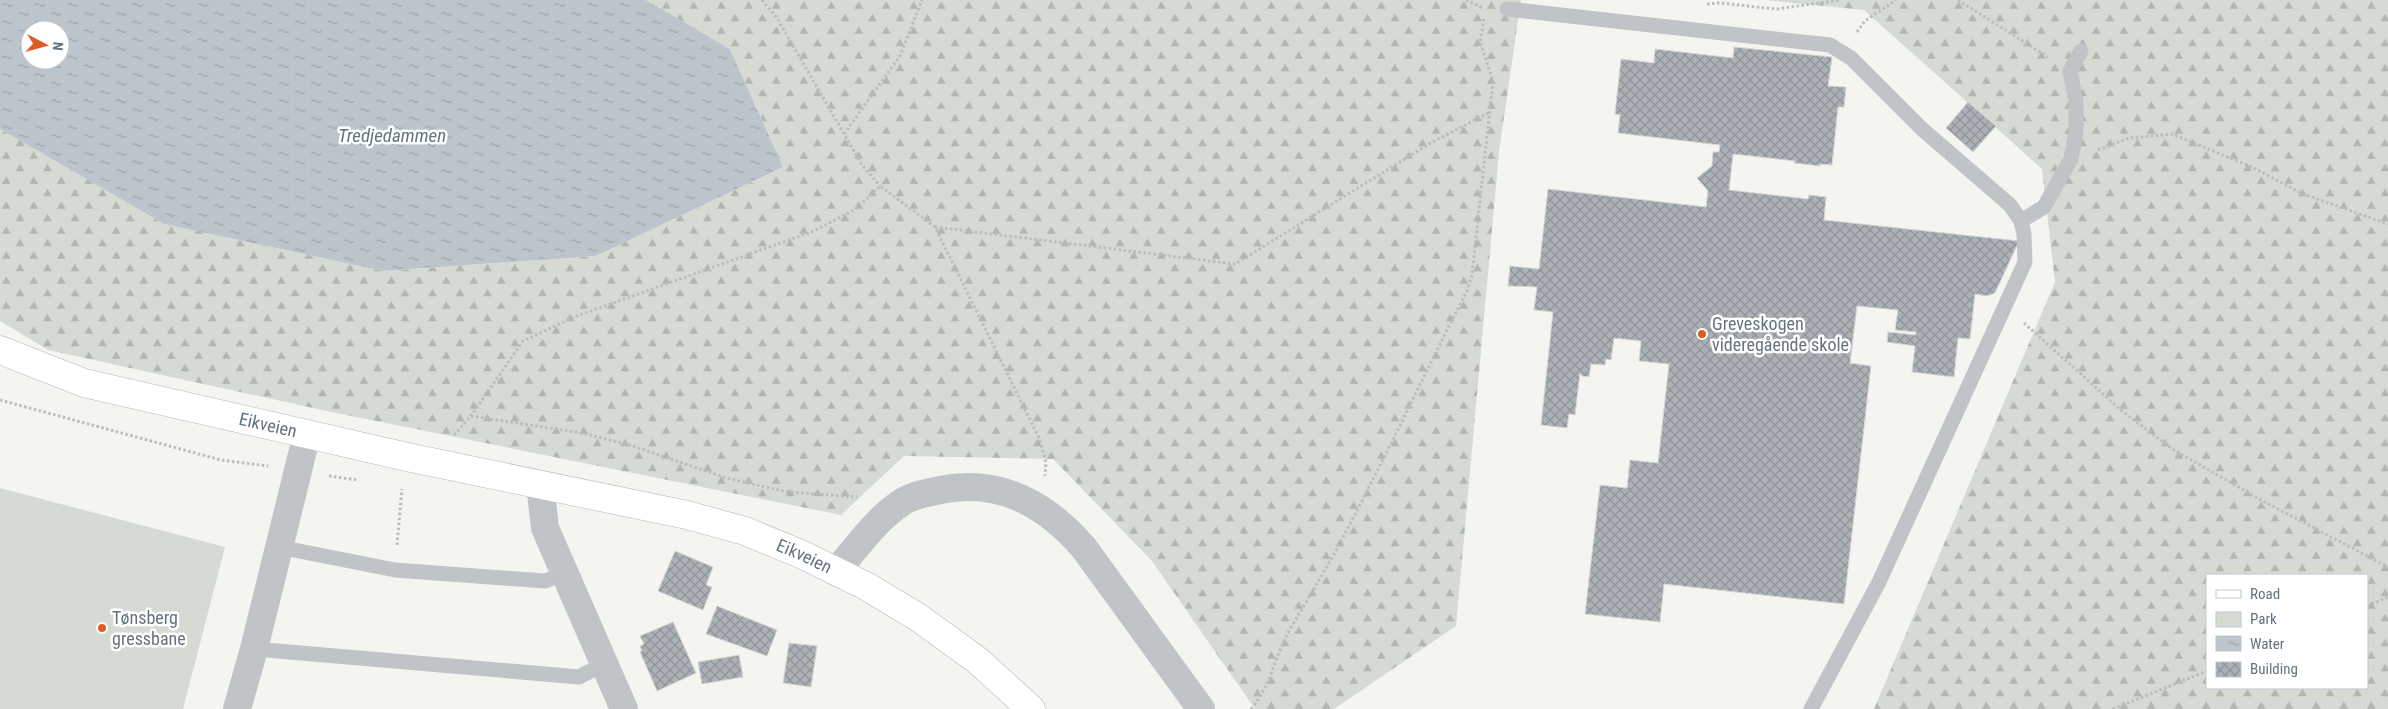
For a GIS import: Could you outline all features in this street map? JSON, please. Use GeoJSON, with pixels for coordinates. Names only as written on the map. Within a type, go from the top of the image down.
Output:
{"type":"FeatureCollection","features":[{"type":"Feature","properties":{"kind":"main road","name":"Eikveien"},"geometry":{"type":"LineString","coordinates":[[0,350],[84,383],[407,457],[687,515],[737,529],[803,555],[866,586],[919,618],[978,660],[1032,709]]}},
{"type":"Feature","properties":{"kind":"street"},"geometry":{"type":"LineString","coordinates":[[237,709],[254,649],[307,434]]}},
{"type":"Feature","properties":{"kind":"street"},"geometry":{"type":"LineString","coordinates":[[540,484],[545,528],[566,573],[612,692]]}},
{"type":"Feature","properties":{"kind":"street"},"geometry":{"type":"LineString","coordinates":[[835,572],[889,512],[901,502],[923,493],[955,487],[985,488],[1014,494],[1042,509],[1067,528],[1084,548],[1201,709]]}},
{"type":"Feature","properties":{"kind":"lane"},"geometry":{"type":"LineString","coordinates":[[1507,9],[1830,45],[1850,58],[1922,129],[2010,205],[2021,221],[2024,234],[2025,262],[2005,310],[1879,582],[1811,709]]}},
{"type":"Feature","properties":{"kind":"lane"},"geometry":{"type":"LineString","coordinates":[[2021,221],[2044,207],[2071,159],[2076,132],[2076,102],[2070,71],[2081,51]]}},
{"type":"Feature","properties":{"kind":"lane"},"geometry":{"type":"LineString","coordinates":[[279,547],[395,570],[544,581],[566,573]]}},
{"type":"Feature","properties":{"kind":"lane"},"geometry":{"type":"LineString","coordinates":[[254,649],[579,677],[612,692]]}},
{"type":"Feature","properties":{"kind":"path"},"geometry":{"type":"LineString","coordinates":[[762,0],[777,18],[862,165],[880,186],[935,227],[1040,440],[1046,463],[1042,509]]}},
{"type":"Feature","properties":{"kind":"path"},"geometry":{"type":"LineString","coordinates":[[844,134],[900,56],[922,0]]}},
{"type":"Feature","properties":{"kind":"path"},"geometry":{"type":"LineString","coordinates":[[1700,4],[1718,3],[1777,10],[1840,0]]}},
{"type":"Feature","properties":{"kind":"path"},"geometry":{"type":"LineString","coordinates":[[1842,53],[1865,21],[1896,0]]}},
{"type":"Feature","properties":{"kind":"path"},"geometry":{"type":"LineString","coordinates":[[1958,0],[2070,71]]}},
{"type":"Feature","properties":{"kind":"path"},"geometry":{"type":"LineString","coordinates":[[1251,709],[1262,693],[1285,639],[1341,541],[1383,461],[1467,292],[1472,274],[1493,81],[1480,42],[1486,8]]}},
{"type":"Feature","properties":{"kind":"path"},"geometry":{"type":"LineString","coordinates":[[935,227],[1235,264],[1429,144],[1490,112]]}},
{"type":"Feature","properties":{"kind":"path"},"geometry":{"type":"LineString","coordinates":[[2071,159],[2129,138],[2172,134],[2252,168],[2303,194],[2388,224]]}},
{"type":"Feature","properties":{"kind":"path"},"geometry":{"type":"LineString","coordinates":[[435,463],[443,448],[471,416],[522,340],[574,318],[814,231],[856,209],[880,186]]}},
{"type":"Feature","properties":{"kind":"path"},"geometry":{"type":"LineString","coordinates":[[2005,310],[2034,330],[2123,412],[2174,450],[2261,500],[2388,567]]}},
{"type":"Feature","properties":{"kind":"path"},"geometry":{"type":"LineString","coordinates":[[0,400],[221,460],[364,482]]}},
{"type":"Feature","properties":{"kind":"path"},"geometry":{"type":"LineString","coordinates":[[471,416],[582,433],[633,446],[726,478],[788,492],[836,497],[862,497]]}},
{"type":"Feature","properties":{"kind":"path"},"geometry":{"type":"LineString","coordinates":[[395,570],[402,488],[407,457]]}},
{"type":"Feature","properties":{"kind":"path"},"geometry":{"type":"LineString","coordinates":[[1035,474],[1045,475]]}},
{"type":"Feature","properties":{"kind":"path"},"geometry":{"type":"LineString","coordinates":[[392,486],[411,489]]}},
{"type":"Feature","properties":{"kind":"path"},"geometry":{"type":"LineString","coordinates":[[2368,606],[2388,597]]}},
{"type":"Feature","properties":{"kind":"path"},"geometry":{"type":"LineString","coordinates":[[2113,709],[2206,671]]}},
{"type":"Feature","properties":{"kind":"green space"},"geometry":{"type":"Polygon","coordinates":[[[646,0],[1521,0],[1499,152],[1456,626],[1334,709],[1255,709],[1152,561],[1053,459],[904,456],[841,515],[322,410],[48,350],[0,321],[0,129],[164,224],[383,271],[596,256],[783,167],[730,49],[646,0]]]}},
{"type":"Feature","properties":{"kind":"green space"},"geometry":{"type":"Polygon","coordinates":[[[1764,0],[2388,0],[2388,709],[1874,709],[2055,282],[2042,169],[1864,10],[1764,0]]]}},
{"type":"Feature","properties":{"kind":"green space","name":"Tønsberg gressbane"},"geometry":{"type":"Polygon","coordinates":[[[0,488],[225,547],[183,709],[0,709],[0,488]]]}},
{"type":"Feature","properties":{"kind":"water","name":"Tredjedammen"},"geometry":{"type":"Polygon","coordinates":[[[0,0],[646,0],[730,49],[783,167],[596,256],[383,271],[164,224],[0,129],[0,0]]]}},
{"type":"Feature","properties":{"kind":"building","name":"Greveskogen videregående skole"},"geometry":{"type":"Polygon","coordinates":[[[1734,47],[1832,57],[1828,86],[1846,87],[1844,107],[1838,107],[1832,165],[1820,164],[1820,166],[1794,163],[1795,161],[1733,154],[1729,190],[1808,199],[1809,195],[1826,197],[1824,220],[2019,241],[1995,293],[1987,296],[1975,294],[1970,339],[1958,338],[1954,377],[1912,372],[1915,346],[1887,342],[1888,332],[1916,335],[1916,332],[1895,330],[1898,310],[1857,306],[1850,363],[1871,366],[1844,604],[1664,584],[1660,622],[1585,614],[1600,485],[1627,488],[1630,460],[1658,463],[1669,364],[1639,361],[1641,341],[1614,338],[1611,360],[1606,359],[1605,365],[1591,364],[1589,377],[1582,376],[1580,373],[1575,415],[1569,414],[1567,428],[1541,425],[1553,312],[1534,310],[1537,287],[1508,286],[1510,266],[1539,269],[1548,189],[1706,207],[1708,191],[1697,178],[1712,166],[1713,152],[1719,152],[1720,145],[1618,133],[1620,115],[1615,114],[1621,59],[1654,63],[1655,49],[1733,58],[1734,47]]]}},
{"type":"Feature","properties":{"kind":"building"},"geometry":{"type":"Polygon","coordinates":[[[1968,102],[1996,126],[1973,152],[1946,128],[1968,102]]]}},
{"type":"Feature","properties":{"kind":"building"},"geometry":{"type":"Polygon","coordinates":[[[675,551],[713,567],[706,585],[712,587],[703,610],[658,591],[675,551]]]}},
{"type":"Feature","properties":{"kind":"building"},"geometry":{"type":"Polygon","coordinates":[[[717,606],[777,630],[767,656],[706,634],[717,606]]]}},
{"type":"Feature","properties":{"kind":"building"},"geometry":{"type":"Polygon","coordinates":[[[673,622],[696,673],[657,691],[640,652],[642,651],[640,646],[644,644],[640,636],[673,622]]]}},
{"type":"Feature","properties":{"kind":"building"},"geometry":{"type":"Polygon","coordinates":[[[789,643],[817,646],[811,687],[783,683],[789,643]]]}},
{"type":"Feature","properties":{"kind":"building"},"geometry":{"type":"Polygon","coordinates":[[[739,655],[743,677],[702,684],[698,662],[739,655]]]}},
{"type":"Feature","properties":{"kind":"place","name":"Greveskogen videregående skole"},"geometry":{"type":"Point","coordinates":[1702,334]}},
{"type":"Feature","properties":{"kind":"place","name":"Tønsberg gressbane"},"geometry":{"type":"Point","coordinates":[102,628]}}]}
